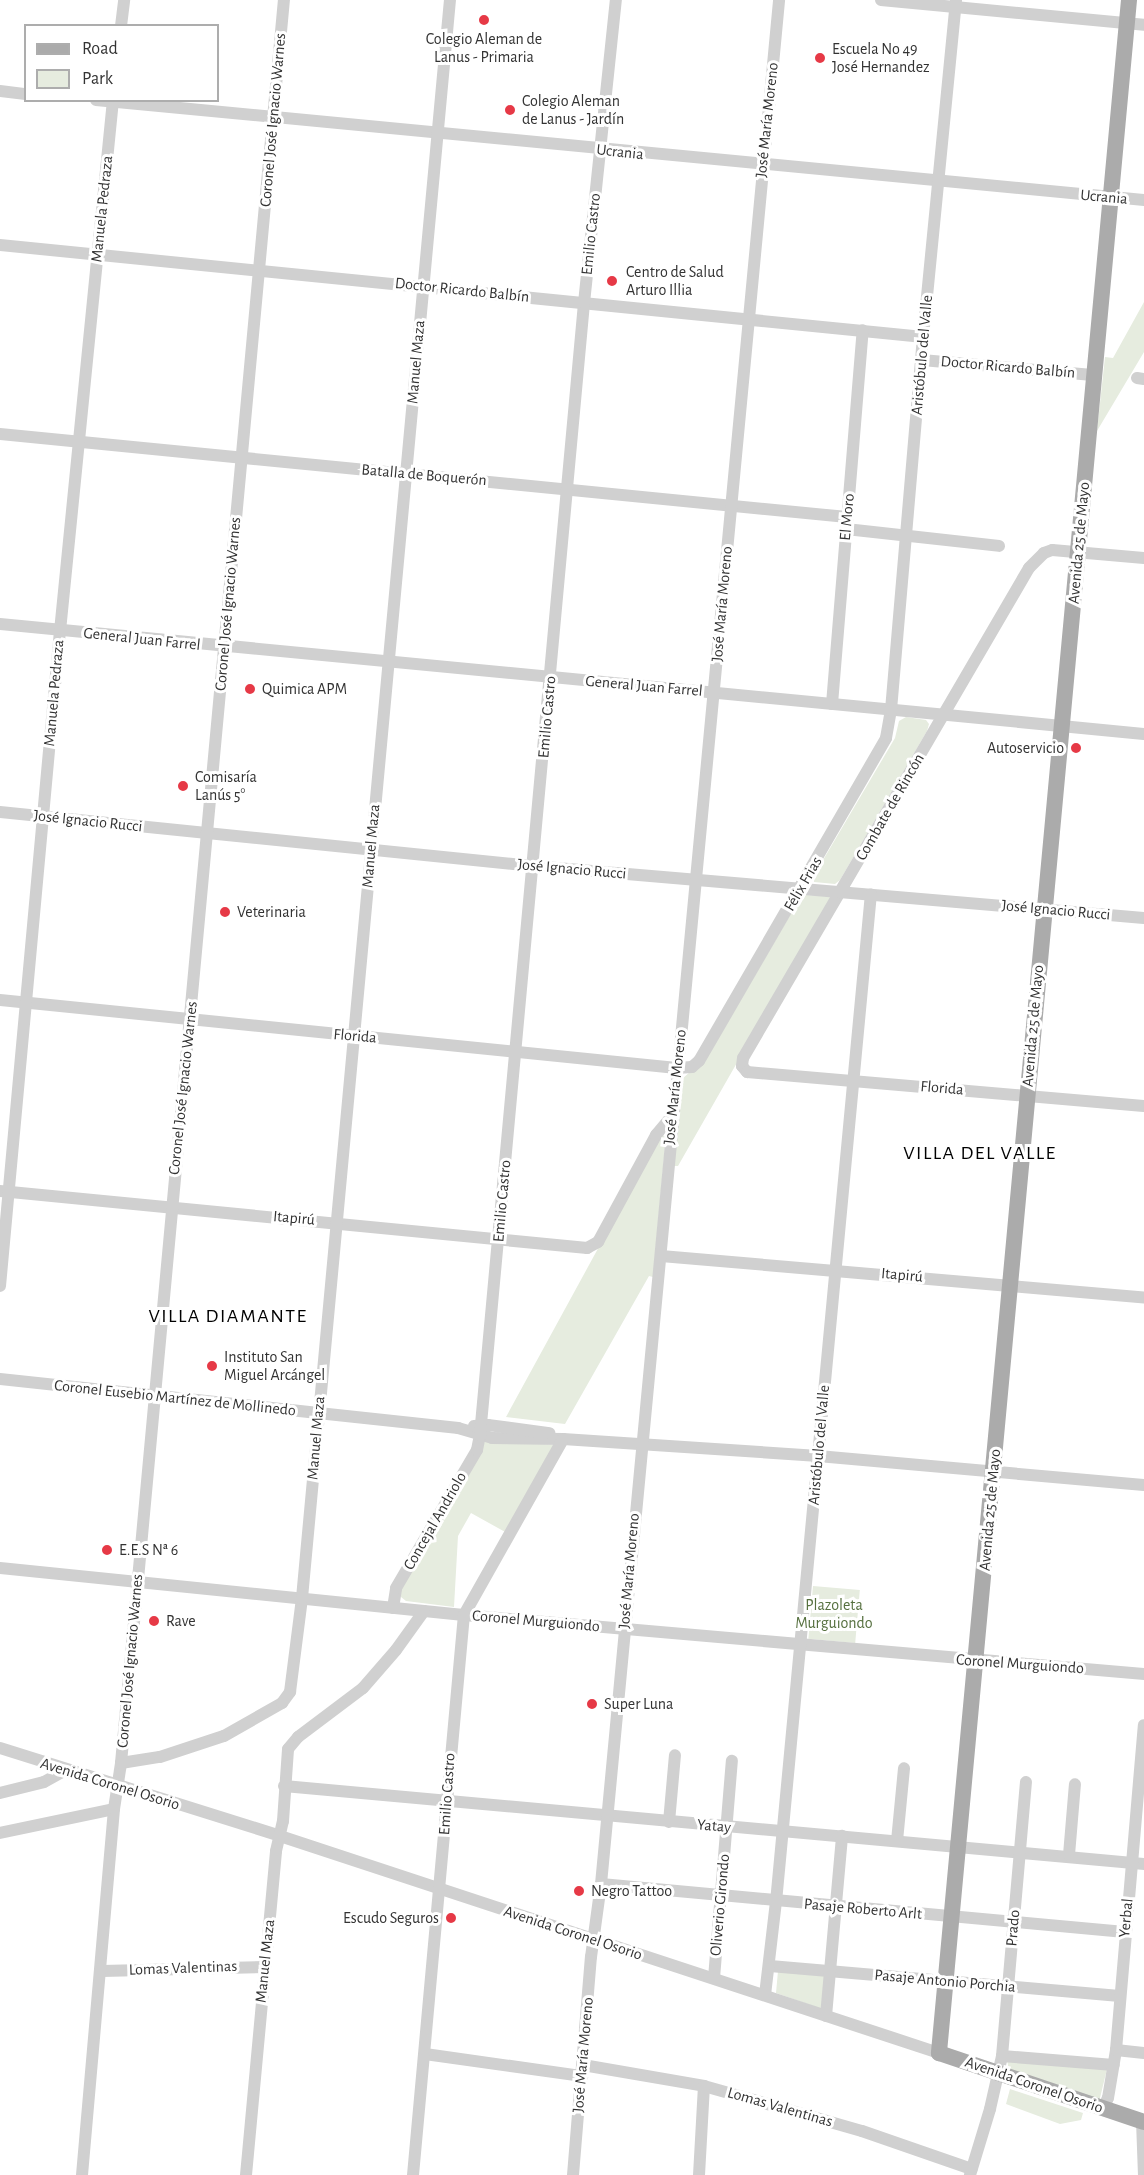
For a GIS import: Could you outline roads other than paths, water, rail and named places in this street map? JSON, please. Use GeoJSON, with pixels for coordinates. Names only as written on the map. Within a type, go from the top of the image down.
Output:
{"type":"FeatureCollection","features":[{"type":"Feature","properties":{"kind":"main road","name":"Avenida 25 de Mayo"},"geometry":{"type":"LineString","coordinates":[[939,2053],[948,1981],[1027,1095],[1129,0]]}},
{"type":"Feature","properties":{"kind":"main road","name":"Avenida Coronel Osorio"},"geometry":{"type":"LineString","coordinates":[[939,2053],[1143,2122]]}},
{"type":"Feature","properties":{"kind":"street"},"geometry":{"type":"LineString","coordinates":[[121,24],[124,0]]}},
{"type":"Feature","properties":{"kind":"street","name":"Coronel José Ignacio Warnes"},"geometry":{"type":"LineString","coordinates":[[82,2175],[102,1971],[114,1809],[121,1762],[284,0]]}},
{"type":"Feature","properties":{"kind":"street","name":"Manuel Maza"},"geometry":{"type":"LineString","coordinates":[[121,1762],[160,1757],[224,1736],[282,1703],[290,1692],[302,1598],[352,1035],[450,0]]}},
{"type":"Feature","properties":{"kind":"street","name":"Emilio Castro"},"geometry":{"type":"LineString","coordinates":[[480,1430],[584,303],[616,0]]}},
{"type":"Feature","properties":{"kind":"street","name":"José María Moreno"},"geometry":{"type":"LineString","coordinates":[[573,2175],[593,1941],[601,1884],[779,0]]}},
{"type":"Feature","properties":{"kind":"street"},"geometry":{"type":"LineString","coordinates":[[881,0],[956,4],[1144,25]]}},
{"type":"Feature","properties":{"kind":"street","name":"Aristóbulo del Valle"},"geometry":{"type":"LineString","coordinates":[[891,710],[923,337],[956,4]]}},
{"type":"Feature","properties":{"kind":"street"},"geometry":{"type":"LineString","coordinates":[[0,91],[24,94]]}},
{"type":"Feature","properties":{"kind":"street","name":"Manuela Pedraza"},"geometry":{"type":"LineString","coordinates":[[0,1286],[4,1191],[26,1003],[78,442],[113,102]]}},
{"type":"Feature","properties":{"kind":"street","name":"Ucrania"},"geometry":{"type":"LineString","coordinates":[[123,102],[762,166],[1144,200]]}},
{"type":"Feature","properties":{"kind":"street","name":"Doctor Ricardo Balbín"},"geometry":{"type":"LineString","coordinates":[[0,245],[259,269],[923,337]]}},
{"type":"Feature","properties":{"kind":"street","name":"El Moro"},"geometry":{"type":"LineString","coordinates":[[832,704],[862,330]]}},
{"type":"Feature","properties":{"kind":"street","name":"Doctor Ricardo Balbín"},"geometry":{"type":"LineString","coordinates":[[922,360],[1095,375]]}},
{"type":"Feature","properties":{"kind":"street","name":"Batalla de Boquerón"},"geometry":{"type":"LineString","coordinates":[[0,434],[731,506],[847,523],[906,536],[999,546]]}},
{"type":"Feature","properties":{"kind":"street","name":"Combate de Rincón"},"geometry":{"type":"LineString","coordinates":[[742,1066],[743,1058],[1029,568],[1044,553],[1062,549],[1078,551]]}},
{"type":"Feature","properties":{"kind":"street"},"geometry":{"type":"LineString","coordinates":[[1078,551],[1144,558]]}},
{"type":"Feature","properties":{"kind":"street","name":"General Juan Farrel"},"geometry":{"type":"LineString","coordinates":[[0,624],[1144,734]]}},
{"type":"Feature","properties":{"kind":"street","name":"Félix Frias"},"geometry":{"type":"LineString","coordinates":[[706,1054],[882,748],[891,710]]}},
{"type":"Feature","properties":{"kind":"street","name":"José Ignacio Rucci"},"geometry":{"type":"LineString","coordinates":[[0,812],[533,866],[1144,918]]}},
{"type":"Feature","properties":{"kind":"street","name":"Aristóbulo del Valle"},"geometry":{"type":"LineString","coordinates":[[765,1995],[770,1966],[871,894]]}},
{"type":"Feature","properties":{"kind":"street","name":"Florida"},"geometry":{"type":"LineString","coordinates":[[0,1000],[190,1021],[516,1050],[677,1068],[692,1067],[706,1054]]}},
{"type":"Feature","properties":{"kind":"street","name":"Florida"},"geometry":{"type":"LineString","coordinates":[[742,1066],[747,1072],[1144,1106]]}},
{"type":"Feature","properties":{"kind":"street","name":"Itapirú"},"geometry":{"type":"LineString","coordinates":[[4,1191],[587,1248],[598,1242],[656,1135],[672,1116]]}},
{"type":"Feature","properties":{"kind":"street","name":"Itapirú"},"geometry":{"type":"LineString","coordinates":[[661,1256],[836,1269],[1144,1297]]}},
{"type":"Feature","properties":{"kind":"street","name":"Coronel Eusebio Martínez de Mollinedo"},"geometry":{"type":"LineString","coordinates":[[0,1379],[458,1428],[536,1431],[563,1439],[818,1456],[1144,1485]]}},
{"type":"Feature","properties":{"kind":"street","name":"Concejal Andriolo"},"geometry":{"type":"LineString","coordinates":[[393,1608],[396,1588],[477,1450],[480,1430]]}},
{"type":"Feature","properties":{"kind":"street","name":"Emilio Castro"},"geometry":{"type":"LineString","coordinates":[[413,2175],[441,1889],[446,1800],[464,1615],[563,1439]]}},
{"type":"Feature","properties":{"kind":"street","name":"Coronel Murguiondo"},"geometry":{"type":"LineString","coordinates":[[0,1568],[464,1615],[1144,1674]]}},
{"type":"Feature","properties":{"kind":"street","name":"Manuel Maza"},"geometry":{"type":"LineString","coordinates":[[246,2175],[264,1967],[288,1749],[298,1737],[363,1688],[396,1650],[424,1611]]}},
{"type":"Feature","properties":{"kind":"street","name":"Yerbal"},"geometry":{"type":"LineString","coordinates":[[1103,2109],[1114,2065],[1125,1932],[1138,1863],[1144,1725]]}},
{"type":"Feature","properties":{"kind":"street","name":"Avenida Coronel Osorio"},"geometry":{"type":"LineString","coordinates":[[0,1748],[280,1836],[593,1941],[714,1978],[939,2053]]}},
{"type":"Feature","properties":{"kind":"street"},"geometry":{"type":"LineString","coordinates":[[669,1822],[675,1755]]}},
{"type":"Feature","properties":{"kind":"street","name":"Oliverio Girondo"},"geometry":{"type":"LineString","coordinates":[[714,1978],[732,1761]]}},
{"type":"Feature","properties":{"kind":"street"},"geometry":{"type":"LineString","coordinates":[[897,1841],[904,1768]]}},
{"type":"Feature","properties":{"kind":"street"},"geometry":{"type":"LineString","coordinates":[[0,1793],[44,1782],[66,1770]]}},
{"type":"Feature","properties":{"kind":"street","name":"Prado"},"geometry":{"type":"LineString","coordinates":[[971,2172],[1002,2056],[1026,1782]]}},
{"type":"Feature","properties":{"kind":"street"},"geometry":{"type":"LineString","coordinates":[[1069,1855],[1075,1784]]}},
{"type":"Feature","properties":{"kind":"street","name":"Yatay"},"geometry":{"type":"LineString","coordinates":[[284,1786],[607,1817],[1069,1855],[1138,1863]]}},
{"type":"Feature","properties":{"kind":"street"},"geometry":{"type":"LineString","coordinates":[[0,1833],[114,1809]]}},
{"type":"Feature","properties":{"kind":"street"},"geometry":{"type":"LineString","coordinates":[[826,2016],[842,1836]]}},
{"type":"Feature","properties":{"kind":"street","name":"Pasaje Roberto Arlt"},"geometry":{"type":"LineString","coordinates":[[601,1884],[721,1897],[1125,1932]]}},
{"type":"Feature","properties":{"kind":"street","name":"Pasaje Antonio Porchia"},"geometry":{"type":"LineString","coordinates":[[770,1966],[1120,1996]]}},
{"type":"Feature","properties":{"kind":"street","name":"Lomas Valentinas"},"geometry":{"type":"LineString","coordinates":[[102,1971],[264,1967]]}},
{"type":"Feature","properties":{"kind":"street"},"geometry":{"type":"LineString","coordinates":[[1116,2050],[1144,2053]]}},
{"type":"Feature","properties":{"kind":"street","name":"Lomas Valentinas"},"geometry":{"type":"LineString","coordinates":[[425,2054],[582,2070],[704,2086],[862,2131],[971,2172]]}},
{"type":"Feature","properties":{"kind":"street"},"geometry":{"type":"LineString","coordinates":[[1002,2056],[1114,2065]]}},
{"type":"Feature","properties":{"kind":"street"},"geometry":{"type":"LineString","coordinates":[[699,2175],[704,2086]]}},
{"type":"Feature","properties":{"kind":"street"},"geometry":{"type":"LineString","coordinates":[[1143,2122],[1144,2175]]}},
{"type":"Feature","properties":{"kind":"place","name":"Colegio Aleman de Lanus - Primaria"},"geometry":{"type":"Point","coordinates":[484,20]}},
{"type":"Feature","properties":{"kind":"place","name":"Escuela No 49 José Hernandez"},"geometry":{"type":"Point","coordinates":[820,58]}},
{"type":"Feature","properties":{"kind":"place","name":"Colegio Aleman de Lanus - Jardín"},"geometry":{"type":"Point","coordinates":[510,110]}},
{"type":"Feature","properties":{"kind":"place","name":"Centro de Salud Arturo Illia"},"geometry":{"type":"Point","coordinates":[612,281]}},
{"type":"Feature","properties":{"kind":"place","name":"Quimica APM"},"geometry":{"type":"Point","coordinates":[250,689]}},
{"type":"Feature","properties":{"kind":"place","name":"Autoservicio"},"geometry":{"type":"Point","coordinates":[1076,748]}},
{"type":"Feature","properties":{"kind":"place","name":"Comisaría Lanús 5°"},"geometry":{"type":"Point","coordinates":[183,786]}},
{"type":"Feature","properties":{"kind":"place","name":"Veterinaria"},"geometry":{"type":"Point","coordinates":[225,912]}},
{"type":"Feature","properties":{"kind":"place","name":"Instituto San Miguel Arcángel"},"geometry":{"type":"Point","coordinates":[212,1366]}},
{"type":"Feature","properties":{"kind":"place","name":"E.E.S Nª 6"},"geometry":{"type":"Point","coordinates":[107,1550]}},
{"type":"Feature","properties":{"kind":"place","name":"Rave"},"geometry":{"type":"Point","coordinates":[154,1621]}},
{"type":"Feature","properties":{"kind":"place","name":"Super Luna"},"geometry":{"type":"Point","coordinates":[592,1704]}},
{"type":"Feature","properties":{"kind":"place","name":"Negro Tattoo"},"geometry":{"type":"Point","coordinates":[579,1891]}},
{"type":"Feature","properties":{"kind":"place","name":"Escudo Seguros"},"geometry":{"type":"Point","coordinates":[451,1918]}},
{"type":"Feature","properties":{"kind":"district","name":"VILLA DEL VALLE"},"geometry":{"type":"Point","coordinates":[980,1153]}},
{"type":"Feature","properties":{"kind":"district","name":"VILLA DIAMANTE"},"geometry":{"type":"Point","coordinates":[228,1316]}},
{"type":"Feature","properties":{"kind":"park label","name":"Plazoleta Murguiondo"},"geometry":{"type":"Point","coordinates":[834,1614]}}]}
